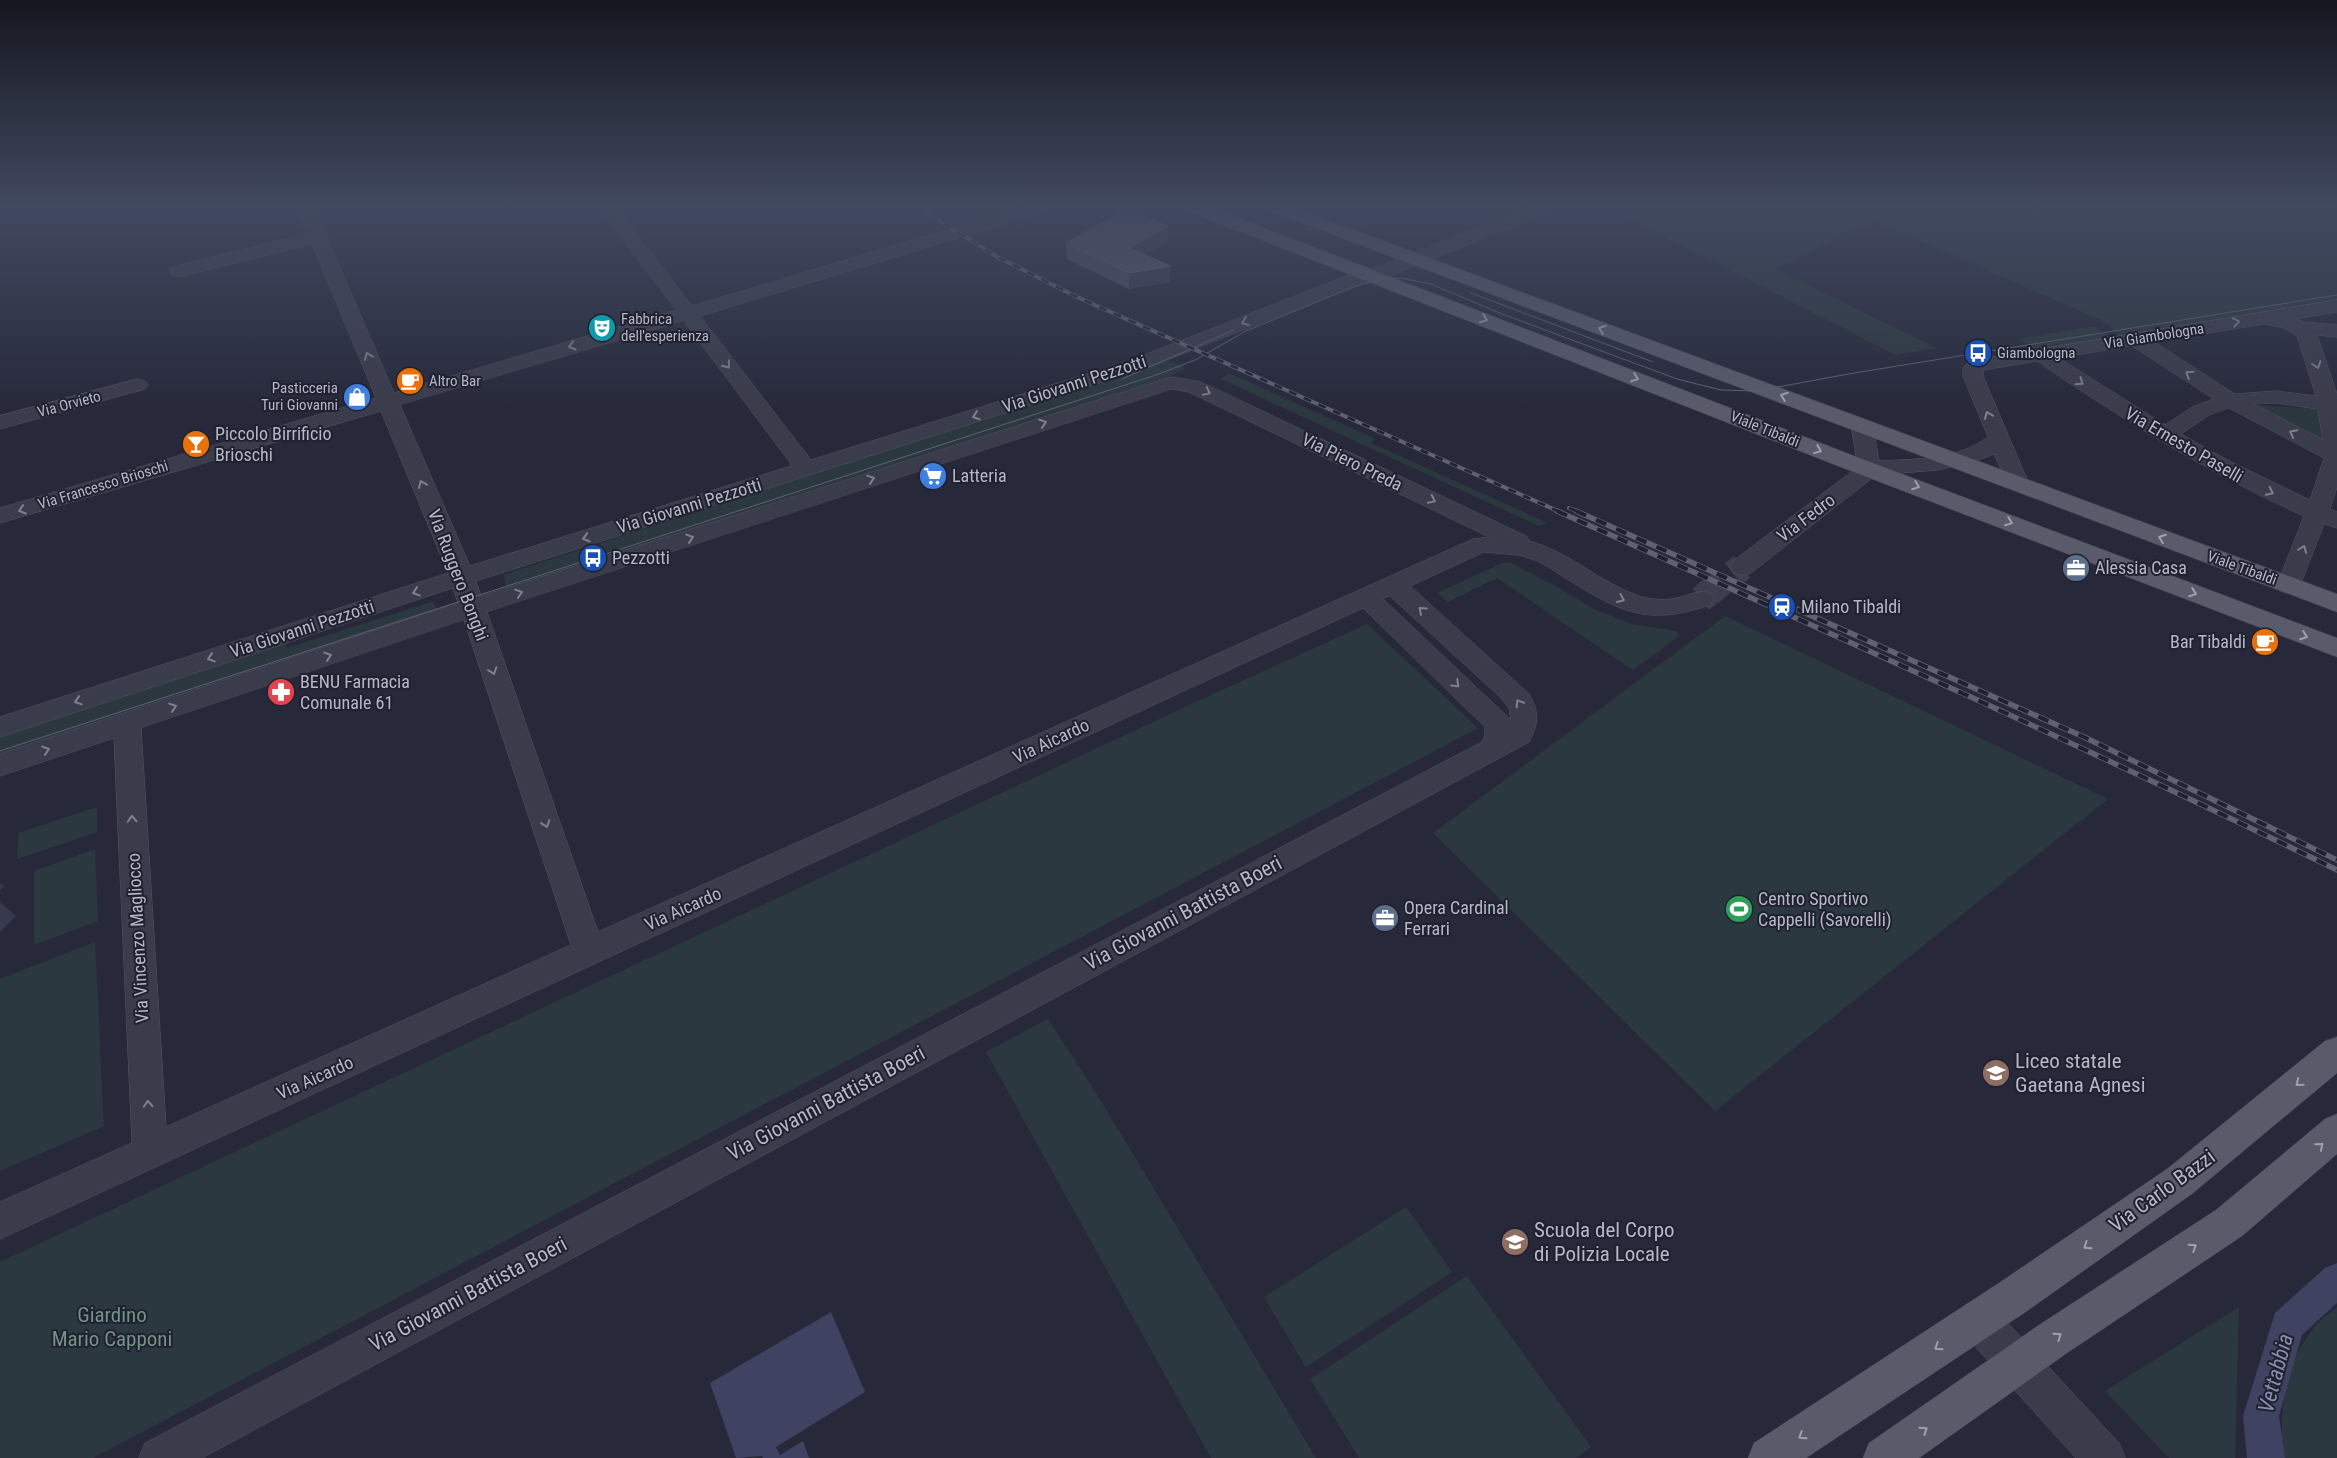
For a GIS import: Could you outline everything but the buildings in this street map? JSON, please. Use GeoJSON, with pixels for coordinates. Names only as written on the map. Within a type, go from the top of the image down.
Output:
{"type":"FeatureCollection","features":[{"type":"Feature","properties":{"kind":"main road","name":"Viale Tibaldi"},"geometry":{"type":"LineString","coordinates":[[1459,275],[2337,603]]}},
{"type":"Feature","properties":{"kind":"main road","name":"Viale Tibaldi"},"geometry":{"type":"LineString","coordinates":[[1373,276],[2337,648]]}},
{"type":"Feature","properties":{"kind":"main road","name":"Via Carlo Bazzi"},"geometry":{"type":"LineString","coordinates":[[1769,1458],[1978,1320],[2180,1181],[2337,1052]]}},
{"type":"Feature","properties":{"kind":"main road"},"geometry":{"type":"LineString","coordinates":[[1884,1458],[2053,1339],[2229,1223],[2337,1131]]}},
{"type":"Feature","properties":{"kind":"street","name":"Via Ruggero Bonghi"},"geometry":{"type":"LineString","coordinates":[[334,275],[462,577],[589,951]]}},
{"type":"Feature","properties":{"kind":"street"},"geometry":{"type":"LineString","coordinates":[[658,275],[800,460],[802,466],[800,472]]}},
{"type":"Feature","properties":{"kind":"street","name":"Via Francesco Brioschi"},"geometry":{"type":"LineString","coordinates":[[0,516],[816,275]]}},
{"type":"Feature","properties":{"kind":"street","name":"Via Giovanni Pezzotti"},"geometry":{"type":"LineString","coordinates":[[0,727],[462,577],[1139,364],[1353,280],[1373,276]]}},
{"type":"Feature","properties":{"kind":"street","name":"Via Giambologna"},"geometry":{"type":"LineString","coordinates":[[1998,440],[1973,376],[1973,368],[1982,362],[2262,318],[2335,312]]}},
{"type":"Feature","properties":{"kind":"street"},"geometry":{"type":"LineString","coordinates":[[2262,318],[2301,328],[2337,331]]}},
{"type":"Feature","properties":{"kind":"street"},"geometry":{"type":"LineString","coordinates":[[2289,585],[2327,517],[2336,456],[2333,406],[2308,335],[2301,328]]}},
{"type":"Feature","properties":{"kind":"street"},"geometry":{"type":"LineString","coordinates":[[2136,339],[2230,400],[2336,456]]}},
{"type":"Feature","properties":{"kind":"street","name":"Via Ernesto Paselli"},"geometry":{"type":"LineString","coordinates":[[2040,354],[2081,383],[2166,436],[2235,474],[2327,517]]}},
{"type":"Feature","properties":{"kind":"street","name":"Via Piero Preda"},"geometry":{"type":"LineString","coordinates":[[1160,385],[1171,383],[1194,386],[1541,553]]}},
{"type":"Feature","properties":{"kind":"street","name":"Via Orvieto"},"geometry":{"type":"LineString","coordinates":[[0,423],[138,385]]}},
{"type":"Feature","properties":{"kind":"street","name":"Via Giovanni Pezzotti"},"geometry":{"type":"LineString","coordinates":[[0,765],[472,608],[1160,385]]}},
{"type":"Feature","properties":{"kind":"street"},"geometry":{"type":"LineString","coordinates":[[2166,436],[2199,413],[2230,400],[2274,398],[2333,406]]}},
{"type":"Feature","properties":{"kind":"street"},"geometry":{"type":"LineString","coordinates":[[1862,426],[1864,445],[1870,469],[1954,460],[1985,451],[1998,440],[2018,484]]}},
{"type":"Feature","properties":{"kind":"street","name":"Via Fedro"},"geometry":{"type":"LineString","coordinates":[[1742,567],[1870,469]]}},
{"type":"Feature","properties":{"kind":"street"},"geometry":{"type":"LineString","coordinates":[[1463,515],[1479,530],[1481,544],[1520,548],[1541,553],[1620,600],[1648,609],[1680,608],[1701,599]]}},
{"type":"Feature","properties":{"kind":"street","name":"Via Aicardo"},"geometry":{"type":"LineString","coordinates":[[0,1221],[1481,544]]}},
{"type":"Feature","properties":{"kind":"street","name":"Via Giovanni Battista Boeri"},"geometry":{"type":"LineString","coordinates":[[160,1458],[1519,736],[1526,722],[1522,704],[1393,584]]}},
{"type":"Feature","properties":{"kind":"street"},"geometry":{"type":"LineString","coordinates":[[1366,597],[1499,724],[1499,737],[1492,750]]}},
{"type":"Feature","properties":{"kind":"street","name":"Via Vincenzo Magliocco"},"geometry":{"type":"LineString","coordinates":[[127,723],[150,1152]]}},
{"type":"Feature","properties":{"kind":"street"},"geometry":{"type":"LineString","coordinates":[[1978,1320],[2104,1458]]}},
{"type":"Feature","properties":{"kind":"green space"},"geometry":{"type":"Polygon","coordinates":[[[1739,275],[1786,275],[1937,348],[1896,355],[1739,275]]]}},
{"type":"Feature","properties":{"kind":"green space"},"geometry":{"type":"Polygon","coordinates":[[[1998,275],[2337,275],[2337,300],[2121,336],[2101,320],[1998,275]]]}},
{"type":"Feature","properties":{"kind":"green space"},"geometry":{"type":"Polygon","coordinates":[[[2095,326],[2111,338],[2033,350],[2018,339],[2095,326]]]}},
{"type":"Feature","properties":{"kind":"green space"},"geometry":{"type":"Polygon","coordinates":[[[1165,359],[1186,368],[1164,379],[638,551],[635,547],[507,589],[503,575],[1165,359]]]}},
{"type":"Feature","properties":{"kind":"green space"},"geometry":{"type":"Polygon","coordinates":[[[1229,373],[1376,439],[1371,443],[1548,523],[1539,526],[1221,379],[1229,373]]]}},
{"type":"Feature","properties":{"kind":"green space"},"geometry":{"type":"Polygon","coordinates":[[[2258,405],[2318,409],[2325,437],[2322,441],[2258,407],[2258,405]]]}},
{"type":"Feature","properties":{"kind":"green space"},"geometry":{"type":"Polygon","coordinates":[[[1509,562],[1594,609],[1631,624],[1677,631],[1679,636],[1633,670],[1497,578],[1448,602],[1437,593],[1502,563],[1509,562]]]}},
{"type":"Feature","properties":{"kind":"green space"},"geometry":{"type":"Polygon","coordinates":[[[434,601],[438,614],[0,762],[0,735],[286,643],[287,648],[434,601]]]}},
{"type":"Feature","properties":{"kind":"green space","name":"Centro Sportivo Cappelli (Savorelli)"},"geometry":{"type":"Polygon","coordinates":[[[1725,616],[2108,799],[1715,1111],[1433,833],[1725,616]]]}},
{"type":"Feature","properties":{"kind":"green space","name":"Giardino Mario Capponi"},"geometry":{"type":"Polygon","coordinates":[[[1367,624],[1478,728],[93,1458],[0,1458],[0,1262],[1200,700],[1367,624]]]}},
{"type":"Feature","properties":{"kind":"green space"},"geometry":{"type":"Polygon","coordinates":[[[97,807],[97,832],[17,859],[18,833],[97,807]]]}},
{"type":"Feature","properties":{"kind":"green space"},"geometry":{"type":"Polygon","coordinates":[[[95,849],[98,921],[34,945],[34,871],[95,849]]]}},
{"type":"Feature","properties":{"kind":"green space"},"geometry":{"type":"Polygon","coordinates":[[[95,942],[104,1126],[0,1171],[0,979],[95,942]]]}},
{"type":"Feature","properties":{"kind":"green space"},"geometry":{"type":"Polygon","coordinates":[[[1048,1019],[1098,1096],[1316,1458],[1211,1458],[986,1052],[1048,1019]]]}},
{"type":"Feature","properties":{"kind":"green space"},"geometry":{"type":"Polygon","coordinates":[[[1406,1207],[1452,1272],[1306,1367],[1264,1297],[1406,1207]]]}},
{"type":"Feature","properties":{"kind":"green space"},"geometry":{"type":"Polygon","coordinates":[[[1467,1276],[1591,1447],[1576,1458],[1359,1458],[1310,1379],[1467,1276]]]}},
{"type":"Feature","properties":{"kind":"green space"},"geometry":{"type":"Polygon","coordinates":[[[2239,1307],[2235,1458],[2169,1458],[2105,1391],[2239,1307]]]}},
{"type":"Feature","properties":{"kind":"green space"},"geometry":{"type":"Polygon","coordinates":[[[2337,1307],[2337,1458],[2283,1458],[2283,1408],[2289,1375],[2295,1359],[2312,1330],[2337,1307]]]}},
{"type":"Feature","properties":{"kind":"water"},"geometry":{"type":"Polygon","coordinates":[[[831,1312],[865,1392],[776,1447],[780,1455],[803,1441],[809,1458],[763,1458],[762,1456],[736,1458],[710,1383],[831,1312]]]}},
{"type":"Feature","properties":{"kind":"waterway","name":"Vettabbia"},"geometry":{"type":"LineString","coordinates":[[2266,1458],[2261,1416],[2287,1325],[2337,1280]]}},
{"type":"Feature","properties":{"kind":"tunnel"},"geometry":{"type":"LineString","coordinates":[[1701,599],[1742,567]]}},
{"type":"Feature","properties":{"kind":"tram line"},"geometry":{"type":"LineString","coordinates":[[0,751],[1159,374],[1195,360],[1246,331],[1351,288],[1376,280],[1400,278],[1431,284],[1502,314],[1677,379],[1721,390],[1756,391],[1854,373],[2337,295]]}},
{"type":"Feature","properties":{"kind":"tram line"},"geometry":{"type":"LineString","coordinates":[[1471,293],[1653,362]]}},
{"type":"Feature","properties":{"kind":"tram line"},"geometry":{"type":"LineString","coordinates":[[1122,379],[1234,330]]}},
{"type":"Feature","properties":{"kind":"railway"},"geometry":{"type":"LineString","coordinates":[[1033,275],[1077,297],[1560,512]]}},
{"type":"Feature","properties":{"kind":"railway"},"geometry":{"type":"LineString","coordinates":[[1569,508],[1579,512]]}},
{"type":"Feature","properties":{"kind":"railway"},"geometry":{"type":"LineString","coordinates":[[1557,511],[2046,732],[2337,870]]}},
{"type":"Feature","properties":{"kind":"railway"},"geometry":{"type":"LineString","coordinates":[[1576,511],[2084,737],[2337,860]]}},
{"type":"Feature","properties":{"kind":"place","name":"Fabbrica dell'esperienza"},"geometry":{"type":"Point","coordinates":[602,328]}},
{"type":"Feature","properties":{"kind":"place","name":"Giambologna"},"geometry":{"type":"Point","coordinates":[1978,353]}},
{"type":"Feature","properties":{"kind":"place","name":"Altro Bar"},"geometry":{"type":"Point","coordinates":[410,381]}},
{"type":"Feature","properties":{"kind":"place","name":"Pasticceria Turi Giovanni"},"geometry":{"type":"Point","coordinates":[357,397]}},
{"type":"Feature","properties":{"kind":"place","name":"Piccolo Birrificio Brioschi"},"geometry":{"type":"Point","coordinates":[196,444]}},
{"type":"Feature","properties":{"kind":"place","name":"Latteria"},"geometry":{"type":"Point","coordinates":[933,476]}},
{"type":"Feature","properties":{"kind":"place","name":"Pezzotti"},"geometry":{"type":"Point","coordinates":[593,558]}},
{"type":"Feature","properties":{"kind":"place","name":"Alessia Casa"},"geometry":{"type":"Point","coordinates":[2076,568]}},
{"type":"Feature","properties":{"kind":"place","name":"Milano Tibaldi"},"geometry":{"type":"Point","coordinates":[1782,607]}},
{"type":"Feature","properties":{"kind":"place","name":"Bar Tibaldi"},"geometry":{"type":"Point","coordinates":[2265,642]}},
{"type":"Feature","properties":{"kind":"place","name":"BENU Farmacia Comunale 61"},"geometry":{"type":"Point","coordinates":[281,692]}},
{"type":"Feature","properties":{"kind":"place","name":"Centro Sportivo Cappelli (Savorelli)"},"geometry":{"type":"Point","coordinates":[1739,909]}},
{"type":"Feature","properties":{"kind":"place","name":"Opera Cardinal Ferrari"},"geometry":{"type":"Point","coordinates":[1385,918]}},
{"type":"Feature","properties":{"kind":"place","name":"Liceo statale Gaetana Agnesi"},"geometry":{"type":"Point","coordinates":[1996,1073]}},
{"type":"Feature","properties":{"kind":"place","name":"Scuola del Corpo di Polizia Locale"},"geometry":{"type":"Point","coordinates":[1515,1242]}}]}
